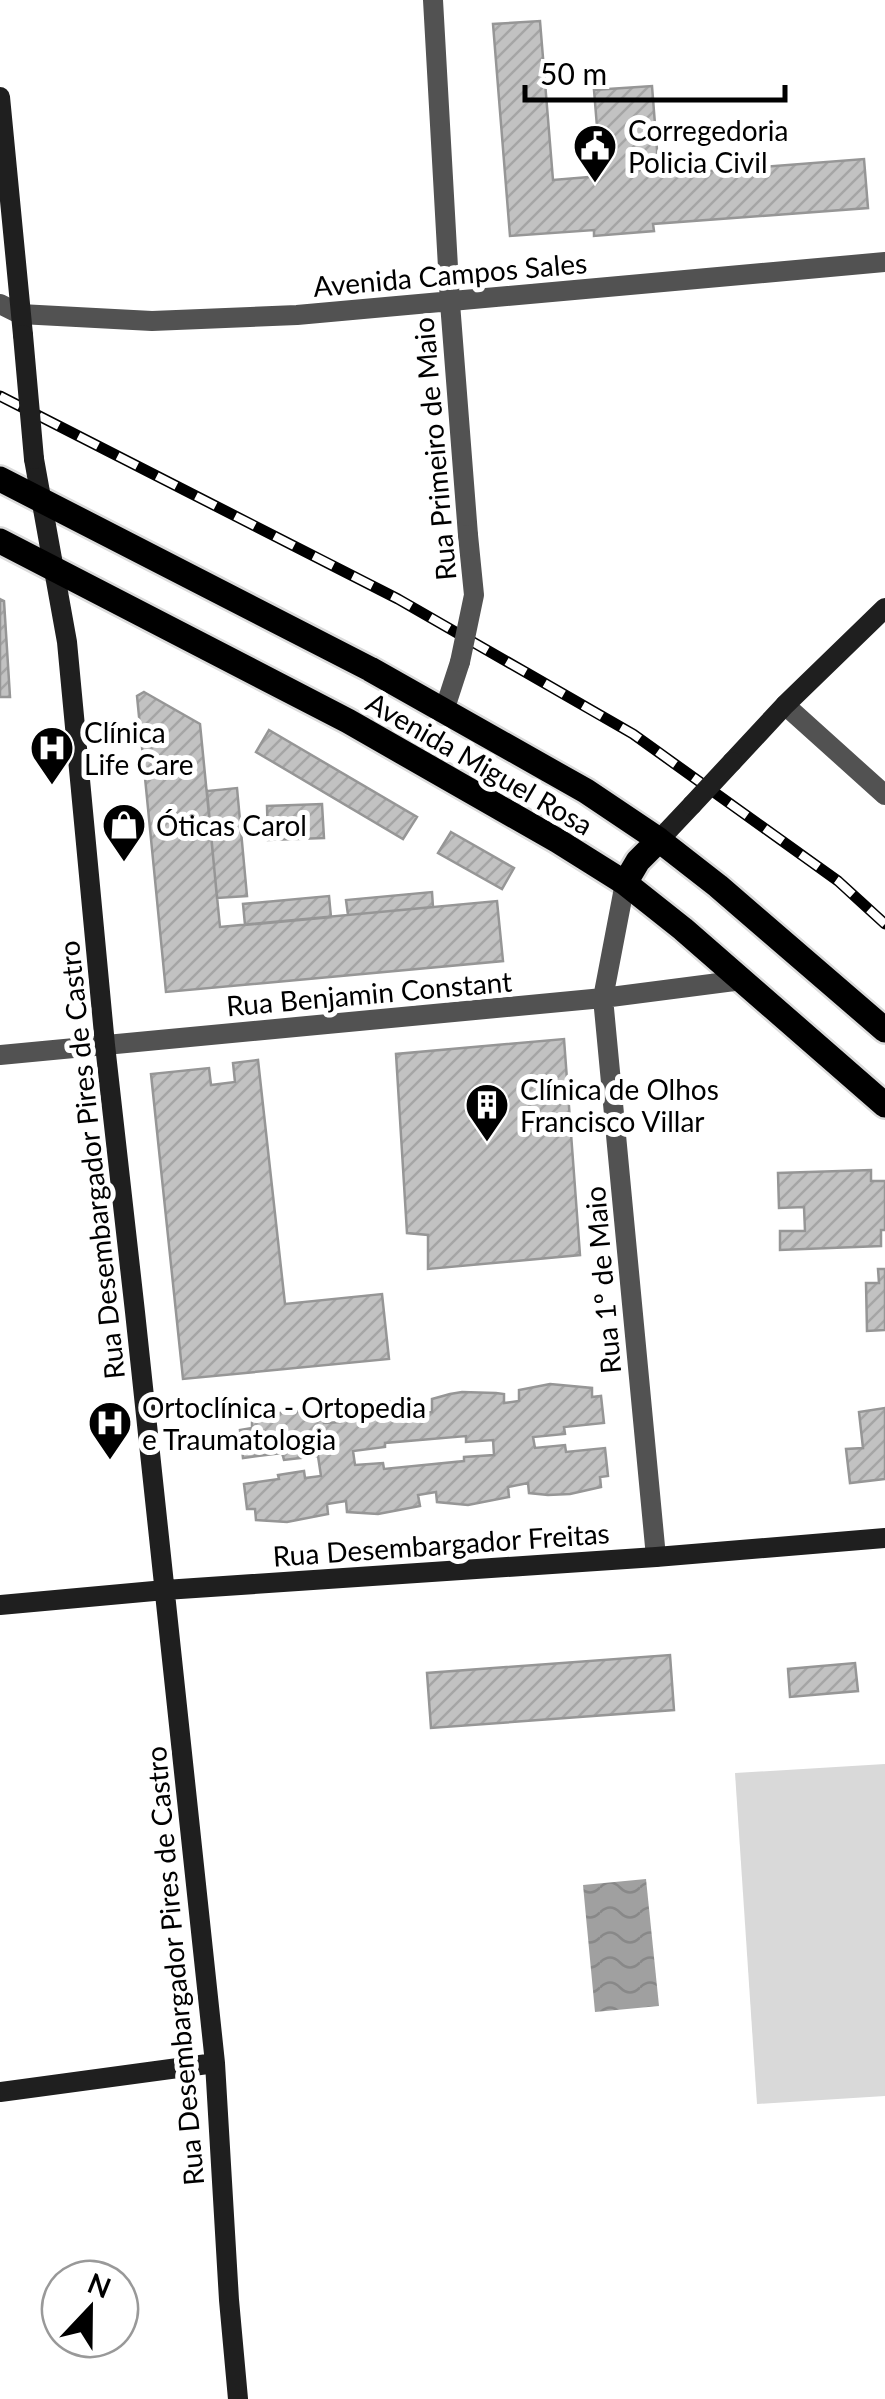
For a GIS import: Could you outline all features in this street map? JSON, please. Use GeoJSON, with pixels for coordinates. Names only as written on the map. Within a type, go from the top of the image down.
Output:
{"type":"FeatureCollection","features":[{"type":"Feature","properties":{"kind":"main road","name":"Rua Desembargador Pires de Castro"},"geometry":{"type":"LineString","coordinates":[[0,97],[34,459],[66,642],[105,1045],[215,2062],[238,2399]]}},
{"type":"Feature","properties":{"kind":"main road","name":"Avenida Miguel Rosa"},"geometry":{"type":"LineString","coordinates":[[0,479],[370,669],[586,791],[660,840],[718,886],[885,1030]]}},
{"type":"Feature","properties":{"kind":"main road","name":"Avenida Miguel Rosa"},"geometry":{"type":"LineString","coordinates":[[0,541],[348,721],[558,841],[624,883],[885,1104]]}},
{"type":"Feature","properties":{"kind":"main road"},"geometry":{"type":"LineString","coordinates":[[624,883],[638,861],[785,705],[885,608]]}},
{"type":"Feature","properties":{"kind":"main road","name":"Rua Desembargador Freitas"},"geometry":{"type":"LineString","coordinates":[[0,1605],[885,1538]]}},
{"type":"Feature","properties":{"kind":"main road"},"geometry":{"type":"LineString","coordinates":[[0,2092],[215,2062]]}},
{"type":"Feature","properties":{"kind":"street","name":"Rua Primeiro de Maio"},"geometry":{"type":"LineString","coordinates":[[433,0],[450,303],[474,595],[460,662],[444,710]]}},
{"type":"Feature","properties":{"kind":"street","name":"Avenida Campos Sales"},"geometry":{"type":"LineString","coordinates":[[21,324],[297,315],[885,262]]}},
{"type":"Feature","properties":{"kind":"street"},"geometry":{"type":"LineString","coordinates":[[0,304],[21,324]]}},
{"type":"Feature","properties":{"kind":"street"},"geometry":{"type":"LineString","coordinates":[[785,705],[885,795]]}},
{"type":"Feature","properties":{"kind":"street"},"geometry":{"type":"LineString","coordinates":[[603,998],[624,883]]}},
{"type":"Feature","properties":{"kind":"street","name":"Rua Benjamin Constant"},"geometry":{"type":"LineString","coordinates":[[0,1055],[603,998],[742,980]]}},
{"type":"Feature","properties":{"kind":"street","name":"Rua 1º de Maio"},"geometry":{"type":"LineString","coordinates":[[603,998],[656,1557]]}},
{"type":"Feature","properties":{"kind":"shaded area"},"geometry":{"type":"Polygon","coordinates":[[[885,1764],[885,2096],[757,2104],[735,1773],[885,1764]]]}},
{"type":"Feature","properties":{"kind":"water"},"geometry":{"type":"Polygon","coordinates":[[[646,1879],[659,2006],[595,2012],[583,1885],[646,1879]]]}},
{"type":"Feature","properties":{"kind":"building"},"geometry":{"type":"Polygon","coordinates":[[[540,21],[553,180],[601,176],[594,90],[652,86],[659,175],[864,159],[868,208],[653,224],[654,231],[594,236],[594,230],[510,236],[493,24],[540,21]]]}},
{"type":"Feature","properties":{"kind":"building"},"geometry":{"type":"Polygon","coordinates":[[[0,599],[4,601],[10,697],[0,697],[0,599]]]}},
{"type":"Feature","properties":{"kind":"building"},"geometry":{"type":"Polygon","coordinates":[[[144,692],[200,724],[220,927],[497,901],[503,961],[166,992],[137,696],[144,692]]]}},
{"type":"Feature","properties":{"kind":"building"},"geometry":{"type":"Polygon","coordinates":[[[269,730],[417,817],[403,839],[256,752],[269,730]]]}},
{"type":"Feature","properties":{"kind":"building"},"geometry":{"type":"Polygon","coordinates":[[[237,788],[247,896],[217,898],[207,791],[237,788]]]}},
{"type":"Feature","properties":{"kind":"building"},"geometry":{"type":"Polygon","coordinates":[[[322,804],[324,838],[268,840],[267,806],[322,804]]]}},
{"type":"Feature","properties":{"kind":"building"},"geometry":{"type":"Polygon","coordinates":[[[451,832],[514,868],[502,889],[438,853],[451,832]]]}},
{"type":"Feature","properties":{"kind":"building"},"geometry":{"type":"Polygon","coordinates":[[[432,892],[433,907],[348,915],[346,900],[432,892]]]}},
{"type":"Feature","properties":{"kind":"building"},"geometry":{"type":"Polygon","coordinates":[[[329,896],[331,917],[245,925],[243,904],[329,896]]]}},
{"type":"Feature","properties":{"kind":"building","name":"Clínica de Olhos Francisco Villar"},"geometry":{"type":"Polygon","coordinates":[[[564,1039],[580,1255],[428,1269],[428,1235],[407,1233],[396,1054],[564,1039]]]}},
{"type":"Feature","properties":{"kind":"building"},"geometry":{"type":"Polygon","coordinates":[[[258,1060],[285,1304],[382,1294],[389,1359],[183,1379],[151,1074],[209,1068],[211,1085],[235,1082],[233,1063],[258,1060]]]}},
{"type":"Feature","properties":{"kind":"building"},"geometry":{"type":"Polygon","coordinates":[[[871,1170],[871,1181],[885,1181],[885,1230],[881,1230],[881,1246],[780,1250],[780,1231],[805,1231],[804,1207],[779,1208],[778,1173],[871,1170]]]}},
{"type":"Feature","properties":{"kind":"building"},"geometry":{"type":"Polygon","coordinates":[[[878,1269],[885,1269],[885,1330],[867,1331],[866,1283],[879,1283],[878,1269]]]}},
{"type":"Feature","properties":{"kind":"building"},"geometry":{"type":"Polygon","coordinates":[[[550,1384],[592,1388],[592,1397],[601,1396],[604,1423],[564,1427],[565,1434],[533,1437],[535,1448],[565,1445],[566,1452],[605,1448],[608,1476],[600,1477],[601,1487],[548,1495],[529,1493],[528,1483],[508,1487],[509,1497],[468,1505],[437,1502],[436,1492],[418,1495],[420,1506],[378,1514],[347,1512],[346,1501],[327,1504],[328,1514],[287,1522],[256,1520],[255,1509],[247,1509],[244,1484],[304,1471],[305,1478],[321,1476],[318,1456],[284,1460],[282,1453],[243,1458],[240,1430],[252,1428],[252,1417],[293,1411],[324,1414],[324,1423],[341,1422],[341,1408],[358,1403],[405,1402],[413,1404],[413,1413],[432,1412],[432,1399],[450,1394],[504,1394],[504,1403],[519,1401],[519,1390],[550,1384]],[[466,1436],[385,1443],[385,1447],[353,1451],[355,1465],[383,1463],[384,1469],[494,1455],[493,1440],[466,1442],[466,1436]]]}},
{"type":"Feature","properties":{"kind":"building"},"geometry":{"type":"Polygon","coordinates":[[[885,1408],[885,1479],[850,1483],[846,1449],[863,1448],[859,1412],[885,1408]]]}},
{"type":"Feature","properties":{"kind":"building"},"geometry":{"type":"Polygon","coordinates":[[[670,1655],[674,1710],[431,1728],[427,1673],[670,1655]]]}},
{"type":"Feature","properties":{"kind":"building"},"geometry":{"type":"Polygon","coordinates":[[[855,1663],[858,1691],[790,1697],[788,1669],[855,1663]]]}},
{"type":"Feature","properties":{"kind":"railway"},"geometry":{"type":"LineString","coordinates":[[0,396],[398,599],[633,734],[838,881],[885,924]]}},
{"type":"Feature","properties":{"kind":"place","name":"Corregedoria Policia Civil"},"geometry":{"type":"Point","coordinates":[595,184]}},
{"type":"Feature","properties":{"kind":"place","name":"Clínica Life Care"},"geometry":{"type":"Point","coordinates":[52,786]}},
{"type":"Feature","properties":{"kind":"place","name":"Óticas Carol"},"geometry":{"type":"Point","coordinates":[124,863]}},
{"type":"Feature","properties":{"kind":"place","name":"Clínica de Olhos Francisco Villar"},"geometry":{"type":"Point","coordinates":[487,1143]}},
{"type":"Feature","properties":{"kind":"place","name":"Ortoclínica - Ortopedia e Traumatologia"},"geometry":{"type":"Point","coordinates":[110,1461]}}]}
